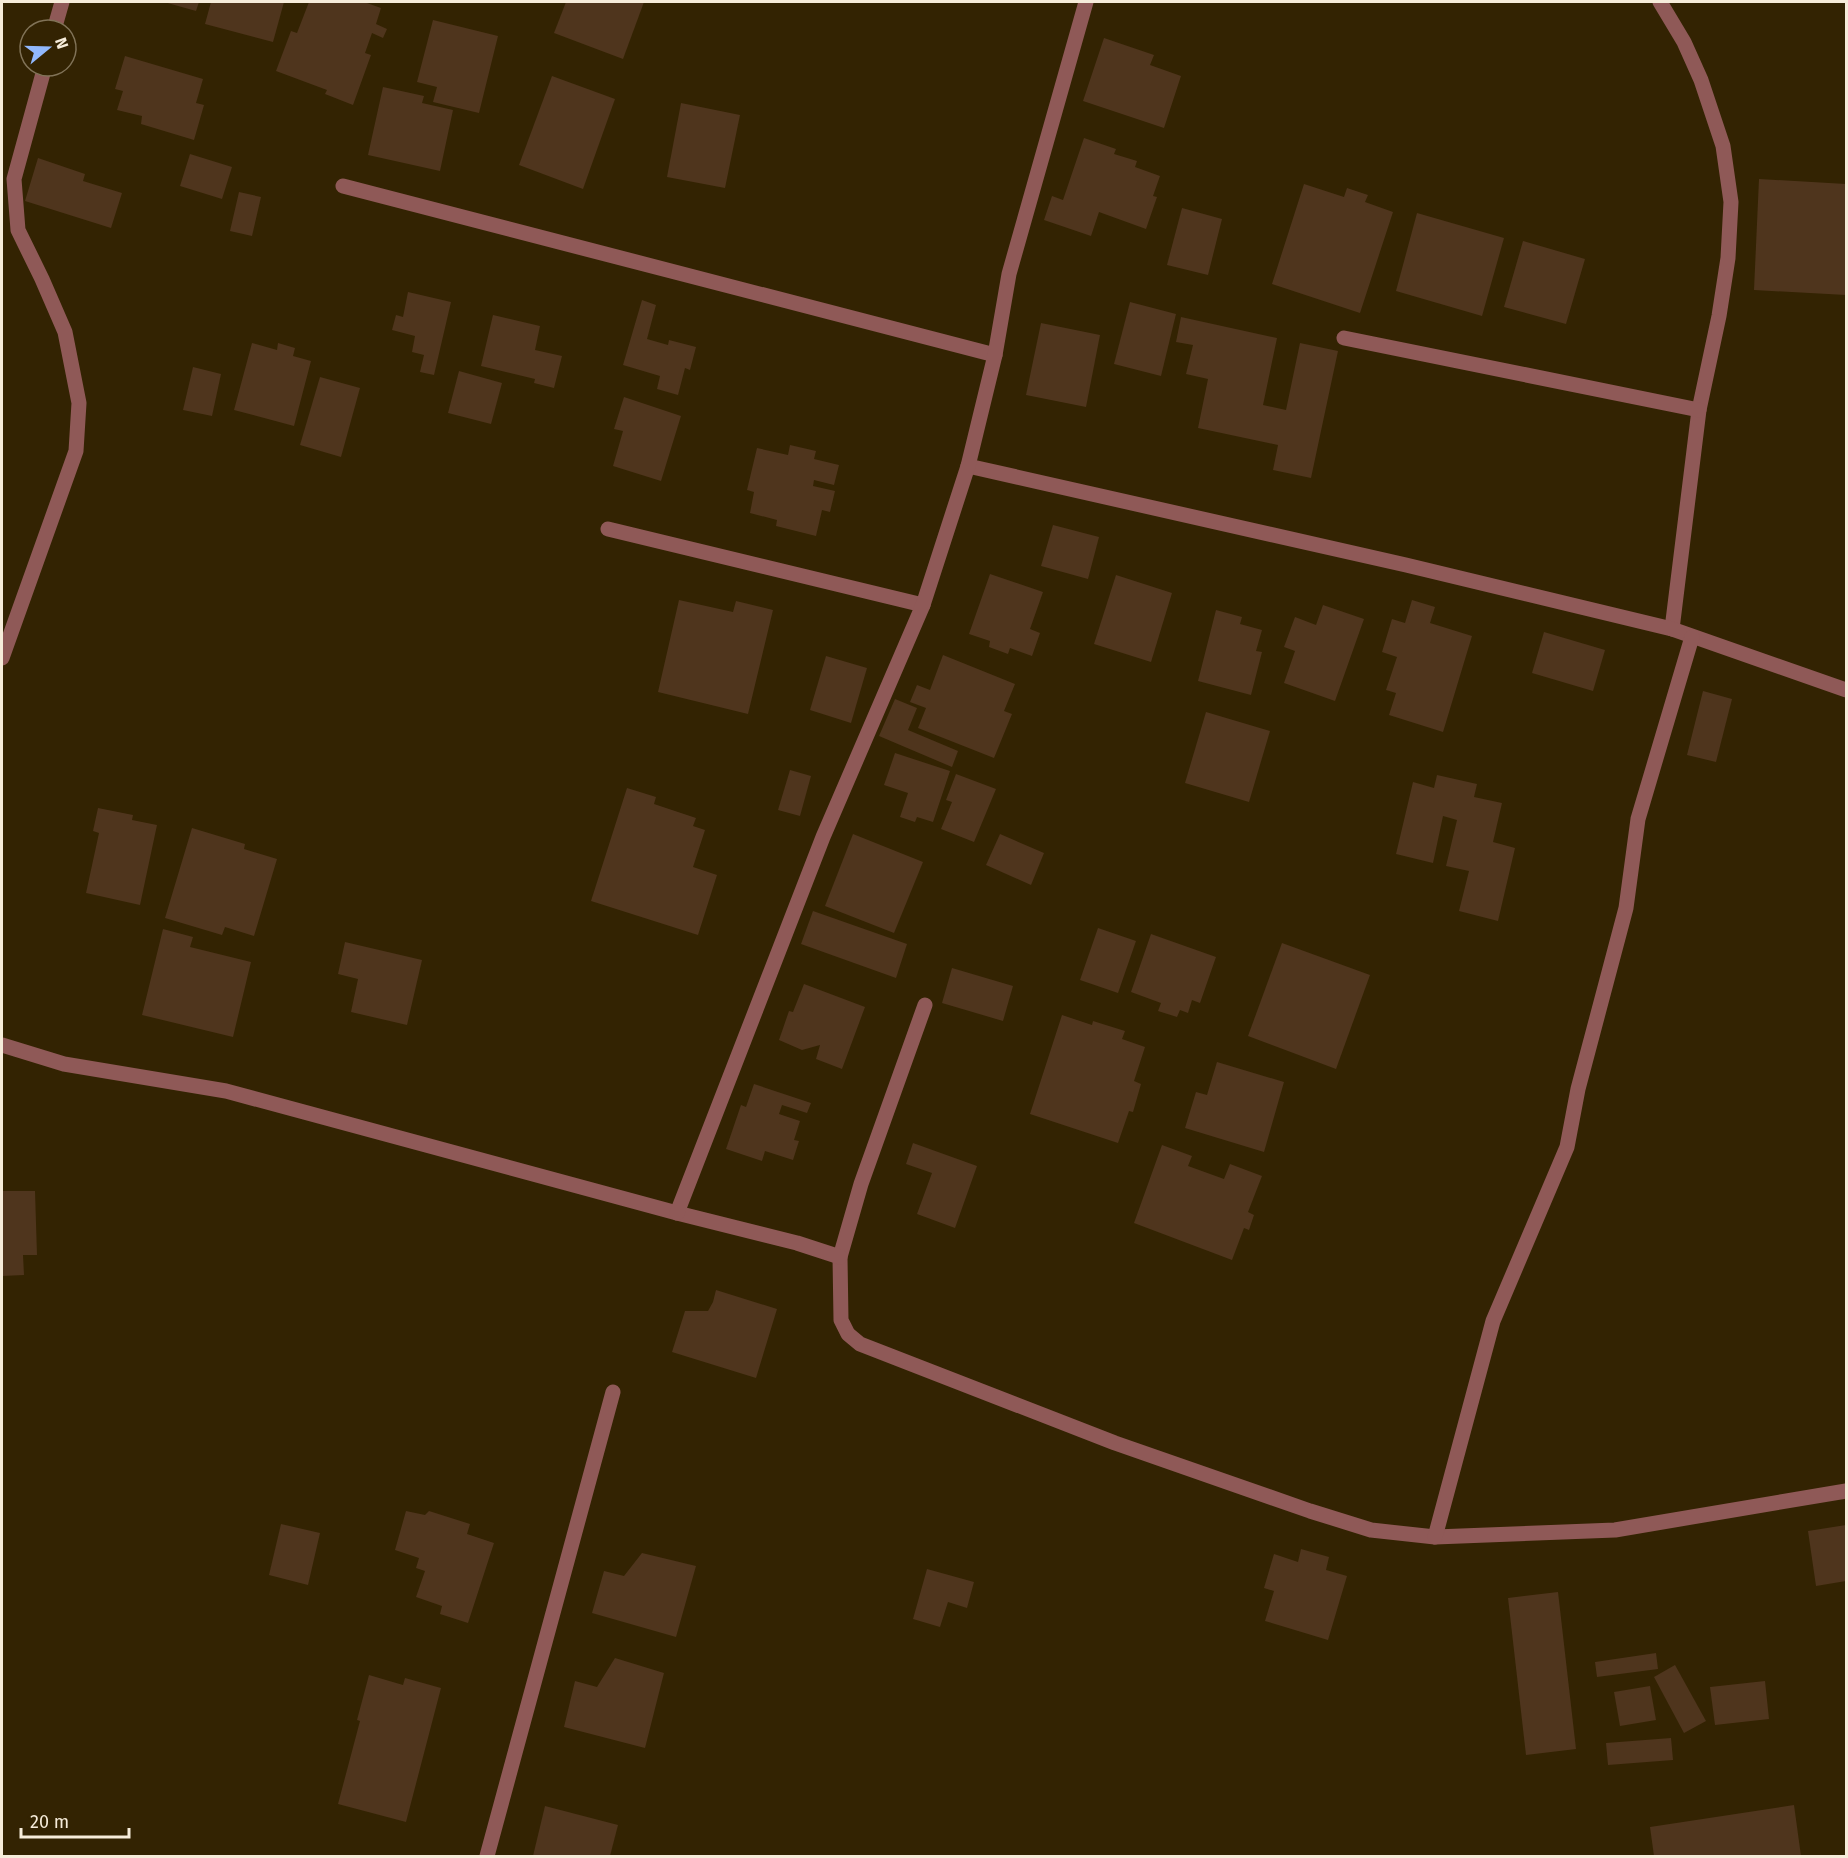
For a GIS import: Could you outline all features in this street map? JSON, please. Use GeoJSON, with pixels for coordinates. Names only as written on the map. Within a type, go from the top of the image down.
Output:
{"type":"FeatureCollection","features":[{"type":"Feature","properties":{"kind":"street"},"geometry":{"type":"LineString","coordinates":[[57,18],[62,2]]}},
{"type":"Feature","properties":{"kind":"street"},"geometry":{"type":"LineString","coordinates":[[677,1213],[823,837],[923,605],[968,466],[995,356],[1009,274],[1086,2]]}},
{"type":"Feature","properties":{"kind":"street"},"geometry":{"type":"LineString","coordinates":[[1660,2],[1684,42],[1701,80],[1723,146],[1731,202],[1728,258],[1719,316],[1699,410],[1672,629]]}},
{"type":"Feature","properties":{"kind":"street"},"geometry":{"type":"LineString","coordinates":[[2,658],[76,451],[79,403],[65,332],[18,230],[14,179],[42,78]]}},
{"type":"Feature","properties":{"kind":"street"},"geometry":{"type":"LineString","coordinates":[[343,186],[995,356]]}},
{"type":"Feature","properties":{"kind":"street"},"geometry":{"type":"LineString","coordinates":[[1344,338],[1699,410]]}},
{"type":"Feature","properties":{"kind":"street"},"geometry":{"type":"LineString","coordinates":[[968,466],[1406,565],[1672,629],[1846,690]]}},
{"type":"Feature","properties":{"kind":"street"},"geometry":{"type":"LineString","coordinates":[[608,529],[923,605]]}},
{"type":"Feature","properties":{"kind":"street"},"geometry":{"type":"LineString","coordinates":[[1435,1537],[1493,1321],[1567,1147],[1578,1089],[1626,908],[1638,819],[1692,637]]}},
{"type":"Feature","properties":{"kind":"street"},"geometry":{"type":"LineString","coordinates":[[925,1005],[861,1184],[840,1257],[841,1320],[848,1334],[860,1344],[1115,1443],[1371,1530],[1435,1537],[1615,1530],[1846,1491]]}},
{"type":"Feature","properties":{"kind":"street"},"geometry":{"type":"LineString","coordinates":[[2,1045],[64,1064],[226,1091],[677,1213],[797,1243],[840,1257]]}},
{"type":"Feature","properties":{"kind":"street"},"geometry":{"type":"LineString","coordinates":[[487,1857],[613,1392]]}},
{"type":"Feature","properties":{"kind":"building"},"geometry":{"type":"Polygon","coordinates":[[[164,2],[199,2],[196,11],[164,2]]]}},
{"type":"Feature","properties":{"kind":"building"},"geometry":{"type":"Polygon","coordinates":[[[211,2],[284,2],[273,42],[205,24],[211,2]]]}},
{"type":"Feature","properties":{"kind":"building"},"geometry":{"type":"Polygon","coordinates":[[[309,2],[364,2],[381,8],[376,24],[387,29],[383,38],[372,33],[365,53],[371,55],[353,105],[325,94],[327,90],[276,71],[291,31],[297,33],[309,2]]]}},
{"type":"Feature","properties":{"kind":"building"},"geometry":{"type":"Polygon","coordinates":[[[566,2],[644,2],[623,59],[554,33],[566,2]]]}},
{"type":"Feature","properties":{"kind":"building"},"geometry":{"type":"Polygon","coordinates":[[[433,20],[498,36],[479,113],[433,102],[437,87],[417,82],[433,20]]]}},
{"type":"Feature","properties":{"kind":"building"},"geometry":{"type":"Polygon","coordinates":[[[1104,38],[1154,55],[1150,65],[1181,76],[1164,128],[1083,101],[1104,38]]]}},
{"type":"Feature","properties":{"kind":"building"},"geometry":{"type":"Polygon","coordinates":[[[125,56],[203,79],[196,103],[204,105],[194,140],[141,124],[142,116],[117,110],[123,91],[115,89],[125,56]]]}},
{"type":"Feature","properties":{"kind":"building"},"geometry":{"type":"Polygon","coordinates":[[[552,76],[615,99],[583,189],[519,165],[552,76]]]}},
{"type":"Feature","properties":{"kind":"building"},"geometry":{"type":"Polygon","coordinates":[[[383,87],[424,96],[422,103],[453,110],[440,171],[368,155],[383,87]]]}},
{"type":"Feature","properties":{"kind":"building"},"geometry":{"type":"Polygon","coordinates":[[[681,103],[740,115],[725,188],[667,177],[681,103]]]}},
{"type":"Feature","properties":{"kind":"building"},"geometry":{"type":"Polygon","coordinates":[[[1084,138],[1116,149],[1114,154],[1137,161],[1135,167],[1160,176],[1153,196],[1157,197],[1146,229],[1099,212],[1091,236],[1044,220],[1052,196],[1063,200],[1084,138]]]}},
{"type":"Feature","properties":{"kind":"building"},"geometry":{"type":"Polygon","coordinates":[[[190,154],[232,167],[222,199],[180,186],[190,154]]]}},
{"type":"Feature","properties":{"kind":"building"},"geometry":{"type":"Polygon","coordinates":[[[38,158],[85,174],[83,181],[122,193],[111,228],[25,201],[38,158]]]}},
{"type":"Feature","properties":{"kind":"building"},"geometry":{"type":"Polygon","coordinates":[[[1759,179],[1846,184],[1846,295],[1754,290],[1759,179]]]}},
{"type":"Feature","properties":{"kind":"building"},"geometry":{"type":"Polygon","coordinates":[[[1304,184],[1344,197],[1347,188],[1368,195],[1365,202],[1393,212],[1360,313],[1272,284],[1304,184]]]}},
{"type":"Feature","properties":{"kind":"building"},"geometry":{"type":"Polygon","coordinates":[[[239,192],[261,197],[252,236],[230,231],[239,192]]]}},
{"type":"Feature","properties":{"kind":"building"},"geometry":{"type":"Polygon","coordinates":[[[1182,208],[1222,219],[1208,275],[1167,265],[1182,208]]]}},
{"type":"Feature","properties":{"kind":"building"},"geometry":{"type":"Polygon","coordinates":[[[1417,213],[1504,238],[1482,316],[1396,291],[1417,213]]]}},
{"type":"Feature","properties":{"kind":"building"},"geometry":{"type":"Polygon","coordinates":[[[1523,241],[1585,259],[1566,324],[1504,307],[1523,241]]]}},
{"type":"Feature","properties":{"kind":"building"},"geometry":{"type":"Polygon","coordinates":[[[408,292],[451,302],[434,375],[420,372],[424,355],[412,352],[415,336],[392,330],[396,315],[403,317],[408,292]]]}},
{"type":"Feature","properties":{"kind":"building"},"geometry":{"type":"Polygon","coordinates":[[[642,300],[656,305],[647,339],[668,345],[669,340],[696,347],[690,370],[685,368],[678,395],[657,389],[660,376],[623,365],[642,300]]]}},
{"type":"Feature","properties":{"kind":"building"},"geometry":{"type":"Polygon","coordinates":[[[1130,302],[1176,314],[1161,376],[1114,364],[1130,302]]]}},
{"type":"Feature","properties":{"kind":"building"},"geometry":{"type":"Polygon","coordinates":[[[493,315],[540,326],[535,350],[562,356],[554,388],[534,383],[535,379],[481,366],[493,315]]]}},
{"type":"Feature","properties":{"kind":"building"},"geometry":{"type":"Polygon","coordinates":[[[1181,317],[1277,338],[1263,405],[1286,410],[1300,343],[1338,351],[1311,478],[1273,470],[1278,445],[1198,428],[1208,379],[1186,374],[1193,345],[1176,342],[1181,317]]]}},
{"type":"Feature","properties":{"kind":"building"},"geometry":{"type":"Polygon","coordinates":[[[1041,323],[1100,335],[1086,407],[1026,395],[1041,323]]]}},
{"type":"Feature","properties":{"kind":"building"},"geometry":{"type":"Polygon","coordinates":[[[252,343],[277,350],[278,343],[295,348],[293,356],[311,361],[294,426],[234,410],[252,343]]]}},
{"type":"Feature","properties":{"kind":"building"},"geometry":{"type":"Polygon","coordinates":[[[193,367],[221,374],[212,416],[183,410],[193,367]]]}},
{"type":"Feature","properties":{"kind":"building"},"geometry":{"type":"Polygon","coordinates":[[[459,371],[502,383],[491,424],[448,413],[459,371]]]}},
{"type":"Feature","properties":{"kind":"building"},"geometry":{"type":"Polygon","coordinates":[[[320,377],[360,388],[341,457],[300,445],[320,377]]]}},
{"type":"Feature","properties":{"kind":"building"},"geometry":{"type":"Polygon","coordinates":[[[624,397],[681,416],[661,481],[613,466],[623,431],[614,429],[624,397]]]}},
{"type":"Feature","properties":{"kind":"building"},"geometry":{"type":"Polygon","coordinates":[[[790,445],[816,451],[814,459],[839,465],[834,485],[814,480],[813,486],[835,491],[830,512],[822,510],[816,536],[776,526],[777,520],[750,513],[754,492],[747,490],[757,448],[788,455],[790,445]]]}},
{"type":"Feature","properties":{"kind":"building"},"geometry":{"type":"Polygon","coordinates":[[[1053,525],[1099,537],[1088,579],[1041,566],[1053,525]]]}},
{"type":"Feature","properties":{"kind":"building"},"geometry":{"type":"Polygon","coordinates":[[[990,574],[1043,592],[1030,629],[1040,633],[1032,656],[1010,648],[1008,654],[989,647],[990,641],[969,634],[990,574]]]}},
{"type":"Feature","properties":{"kind":"building"},"geometry":{"type":"Polygon","coordinates":[[[1116,575],[1172,593],[1151,662],[1094,644],[1116,575]]]}},
{"type":"Feature","properties":{"kind":"building"},"geometry":{"type":"Polygon","coordinates":[[[679,600],[733,612],[736,601],[773,610],[748,714],[658,692],[679,600]]]}},
{"type":"Feature","properties":{"kind":"building"},"geometry":{"type":"Polygon","coordinates":[[[1412,600],[1435,607],[1430,623],[1472,636],[1443,732],[1389,715],[1396,693],[1386,690],[1397,657],[1382,652],[1392,619],[1405,623],[1412,600]]]}},
{"type":"Feature","properties":{"kind":"building"},"geometry":{"type":"Polygon","coordinates":[[[1323,605],[1364,619],[1335,701],[1284,683],[1295,651],[1284,647],[1295,617],[1316,625],[1323,605]]]}},
{"type":"Feature","properties":{"kind":"building"},"geometry":{"type":"Polygon","coordinates":[[[1216,610],[1242,617],[1240,624],[1262,630],[1256,651],[1262,652],[1251,695],[1198,681],[1216,610]]]}},
{"type":"Feature","properties":{"kind":"building"},"geometry":{"type":"Polygon","coordinates":[[[1544,632],[1605,650],[1593,691],[1532,673],[1544,632]]]}},
{"type":"Feature","properties":{"kind":"building"},"geometry":{"type":"Polygon","coordinates":[[[943,655],[1015,684],[1004,711],[1012,714],[994,758],[918,728],[926,708],[910,702],[917,685],[930,690],[943,655]]]}},
{"type":"Feature","properties":{"kind":"building"},"geometry":{"type":"Polygon","coordinates":[[[826,656],[867,668],[851,723],[810,710],[826,656]]]}},
{"type":"Feature","properties":{"kind":"building"},"geometry":{"type":"Polygon","coordinates":[[[1703,691],[1732,699],[1716,762],[1687,755],[1703,691]]]}},
{"type":"Feature","properties":{"kind":"building"},"geometry":{"type":"Polygon","coordinates":[[[895,699],[917,708],[908,730],[958,751],[952,767],[879,736],[895,699]]]}},
{"type":"Feature","properties":{"kind":"building"},"geometry":{"type":"Polygon","coordinates":[[[1206,712],[1270,731],[1249,802],[1185,783],[1206,712]]]}},
{"type":"Feature","properties":{"kind":"building"},"geometry":{"type":"Polygon","coordinates":[[[895,753],[950,771],[933,822],[917,817],[915,822],[900,817],[908,793],[884,785],[895,753]]]}},
{"type":"Feature","properties":{"kind":"building"},"geometry":{"type":"Polygon","coordinates":[[[790,770],[811,776],[800,816],[778,810],[790,770]]]}},
{"type":"Feature","properties":{"kind":"building"},"geometry":{"type":"Polygon","coordinates":[[[956,774],[996,789],[974,842],[941,829],[952,802],[946,800],[956,774]]]}},
{"type":"Feature","properties":{"kind":"building"},"geometry":{"type":"Polygon","coordinates":[[[1437,775],[1477,784],[1474,797],[1502,803],[1493,842],[1515,848],[1498,921],[1459,911],[1469,871],[1446,866],[1457,820],[1443,816],[1433,863],[1396,854],[1413,782],[1434,788],[1437,775]]]}},
{"type":"Feature","properties":{"kind":"building"},"geometry":{"type":"Polygon","coordinates":[[[627,788],[656,797],[654,804],[696,818],[693,826],[705,830],[693,867],[717,875],[698,935],[591,901],[627,788]]]}},
{"type":"Feature","properties":{"kind":"building"},"geometry":{"type":"Polygon","coordinates":[[[98,808],[133,815],[132,820],[157,825],[140,905],[86,893],[99,833],[93,831],[98,808]]]}},
{"type":"Feature","properties":{"kind":"building"},"geometry":{"type":"Polygon","coordinates":[[[192,828],[245,844],[244,849],[277,859],[254,936],[225,927],[222,935],[165,918],[192,828]]]}},
{"type":"Feature","properties":{"kind":"building"},"geometry":{"type":"Polygon","coordinates":[[[853,834],[923,862],[894,933],[825,906],[853,834]]]}},
{"type":"Feature","properties":{"kind":"building"},"geometry":{"type":"Polygon","coordinates":[[[1000,834],[1044,853],[1031,885],[986,865],[1000,834]]]}},
{"type":"Feature","properties":{"kind":"building"},"geometry":{"type":"Polygon","coordinates":[[[813,911],[907,944],[896,978],[801,944],[813,911]]]}},
{"type":"Feature","properties":{"kind":"building"},"geometry":{"type":"Polygon","coordinates":[[[1098,928],[1136,941],[1118,993],[1080,980],[1098,928]]]}},
{"type":"Feature","properties":{"kind":"building"},"geometry":{"type":"Polygon","coordinates":[[[163,929],[193,937],[190,947],[251,962],[233,1037],[142,1015],[163,929]]]}},
{"type":"Feature","properties":{"kind":"building"},"geometry":{"type":"Polygon","coordinates":[[[1151,934],[1216,957],[1200,1003],[1192,1000],[1188,1013],[1180,1010],[1177,1017],[1158,1011],[1161,1003],[1131,992],[1151,934]]]}},
{"type":"Feature","properties":{"kind":"building"},"geometry":{"type":"Polygon","coordinates":[[[345,942],[422,960],[407,1025],[351,1012],[358,979],[338,974],[345,942]]]}},
{"type":"Feature","properties":{"kind":"building"},"geometry":{"type":"Polygon","coordinates":[[[1282,943],[1370,975],[1336,1069],[1248,1036],[1282,943]]]}},
{"type":"Feature","properties":{"kind":"building"},"geometry":{"type":"Polygon","coordinates":[[[952,968],[1013,986],[1003,1021],[942,1003],[952,968]]]}},
{"type":"Feature","properties":{"kind":"building"},"geometry":{"type":"Polygon","coordinates":[[[804,984],[865,1007],[842,1069],[816,1059],[820,1045],[802,1050],[779,1040],[789,1011],[793,1012],[804,984]]]}},
{"type":"Feature","properties":{"kind":"building"},"geometry":{"type":"Polygon","coordinates":[[[1062,1015],[1092,1025],[1093,1021],[1125,1031],[1122,1039],[1145,1047],[1134,1081],[1141,1084],[1133,1112],[1129,1111],[1118,1143],[1030,1114],[1062,1015]]]}},
{"type":"Feature","properties":{"kind":"building"},"geometry":{"type":"Polygon","coordinates":[[[1217,1062],[1284,1082],[1264,1152],[1185,1128],[1196,1092],[1207,1095],[1217,1062]]]}},
{"type":"Feature","properties":{"kind":"building"},"geometry":{"type":"Polygon","coordinates":[[[754,1084],[811,1103],[807,1113],[782,1105],[779,1114],[800,1121],[794,1140],[799,1141],[793,1160],[765,1151],[762,1161],[726,1149],[741,1105],[746,1107],[754,1084]]]}},
{"type":"Feature","properties":{"kind":"building"},"geometry":{"type":"Polygon","coordinates":[[[913,1143],[977,1166],[955,1228],[917,1214],[932,1173],[906,1164],[913,1143]]]}},
{"type":"Feature","properties":{"kind":"building"},"geometry":{"type":"Polygon","coordinates":[[[1162,1145],[1192,1156],[1188,1166],[1224,1179],[1230,1164],[1262,1176],[1248,1212],[1254,1215],[1249,1230],[1244,1228],[1232,1260],[1134,1223],[1162,1145]]]}},
{"type":"Feature","properties":{"kind":"building"},"geometry":{"type":"Polygon","coordinates":[[[2,1191],[35,1191],[37,1255],[23,1255],[24,1275],[2,1276],[2,1191]]]}},
{"type":"Feature","properties":{"kind":"building"},"geometry":{"type":"Polygon","coordinates":[[[716,1290],[777,1309],[756,1378],[672,1352],[685,1311],[708,1311],[716,1290]]]}},
{"type":"Feature","properties":{"kind":"building"},"geometry":{"type":"Polygon","coordinates":[[[406,1511],[425,1515],[429,1511],[470,1524],[467,1534],[494,1543],[468,1623],[440,1614],[442,1606],[416,1597],[425,1571],[416,1568],[419,1558],[395,1550],[406,1511]]]}},
{"type":"Feature","properties":{"kind":"building"},"geometry":{"type":"Polygon","coordinates":[[[281,1524],[320,1533],[308,1585],[269,1575],[281,1524]]]}},
{"type":"Feature","properties":{"kind":"building"},"geometry":{"type":"Polygon","coordinates":[[[1846,1525],[1846,1581],[1816,1586],[1808,1531],[1846,1525]]]}},
{"type":"Feature","properties":{"kind":"building"},"geometry":{"type":"Polygon","coordinates":[[[1301,1549],[1329,1557],[1326,1570],[1347,1576],[1328,1640],[1265,1621],[1274,1591],[1264,1588],[1274,1554],[1298,1562],[1301,1549]]]}},
{"type":"Feature","properties":{"kind":"building"},"geometry":{"type":"Polygon","coordinates":[[[642,1553],[696,1566],[676,1637],[592,1613],[604,1571],[624,1576],[642,1553]]]}},
{"type":"Feature","properties":{"kind":"building"},"geometry":{"type":"Polygon","coordinates":[[[927,1569],[974,1582],[967,1608],[948,1602],[940,1627],[913,1619],[927,1569]]]}},
{"type":"Feature","properties":{"kind":"building"},"geometry":{"type":"Polygon","coordinates":[[[1558,1592],[1576,1749],[1526,1755],[1508,1598],[1558,1592]]]}},
{"type":"Feature","properties":{"kind":"building"},"geometry":{"type":"Polygon","coordinates":[[[1656,1653],[1658,1669],[1597,1677],[1595,1662],[1656,1653]]]}},
{"type":"Feature","properties":{"kind":"building"},"geometry":{"type":"Polygon","coordinates":[[[615,1658],[664,1673],[645,1748],[564,1727],[575,1681],[597,1687],[615,1658]]]}},
{"type":"Feature","properties":{"kind":"building"},"geometry":{"type":"Polygon","coordinates":[[[1675,1665],[1706,1721],[1684,1733],[1654,1677],[1675,1665]]]}},
{"type":"Feature","properties":{"kind":"building"},"geometry":{"type":"Polygon","coordinates":[[[369,1675],[403,1685],[405,1678],[441,1688],[406,1822],[338,1804],[360,1721],[357,1720],[369,1675]]]}},
{"type":"Feature","properties":{"kind":"building"},"geometry":{"type":"Polygon","coordinates":[[[1765,1681],[1769,1719],[1715,1725],[1710,1687],[1765,1681]]]}},
{"type":"Feature","properties":{"kind":"building"},"geometry":{"type":"Polygon","coordinates":[[[1650,1686],[1656,1720],[1620,1726],[1614,1692],[1650,1686]]]}},
{"type":"Feature","properties":{"kind":"building"},"geometry":{"type":"Polygon","coordinates":[[[1671,1738],[1673,1760],[1608,1765],[1606,1743],[1671,1738]]]}},
{"type":"Feature","properties":{"kind":"building"},"geometry":{"type":"Polygon","coordinates":[[[1794,1805],[1801,1856],[1654,1856],[1650,1827],[1794,1805]]]}},
{"type":"Feature","properties":{"kind":"building"},"geometry":{"type":"Polygon","coordinates":[[[545,1806],[618,1825],[610,1856],[533,1856],[545,1806]]]}}]}
